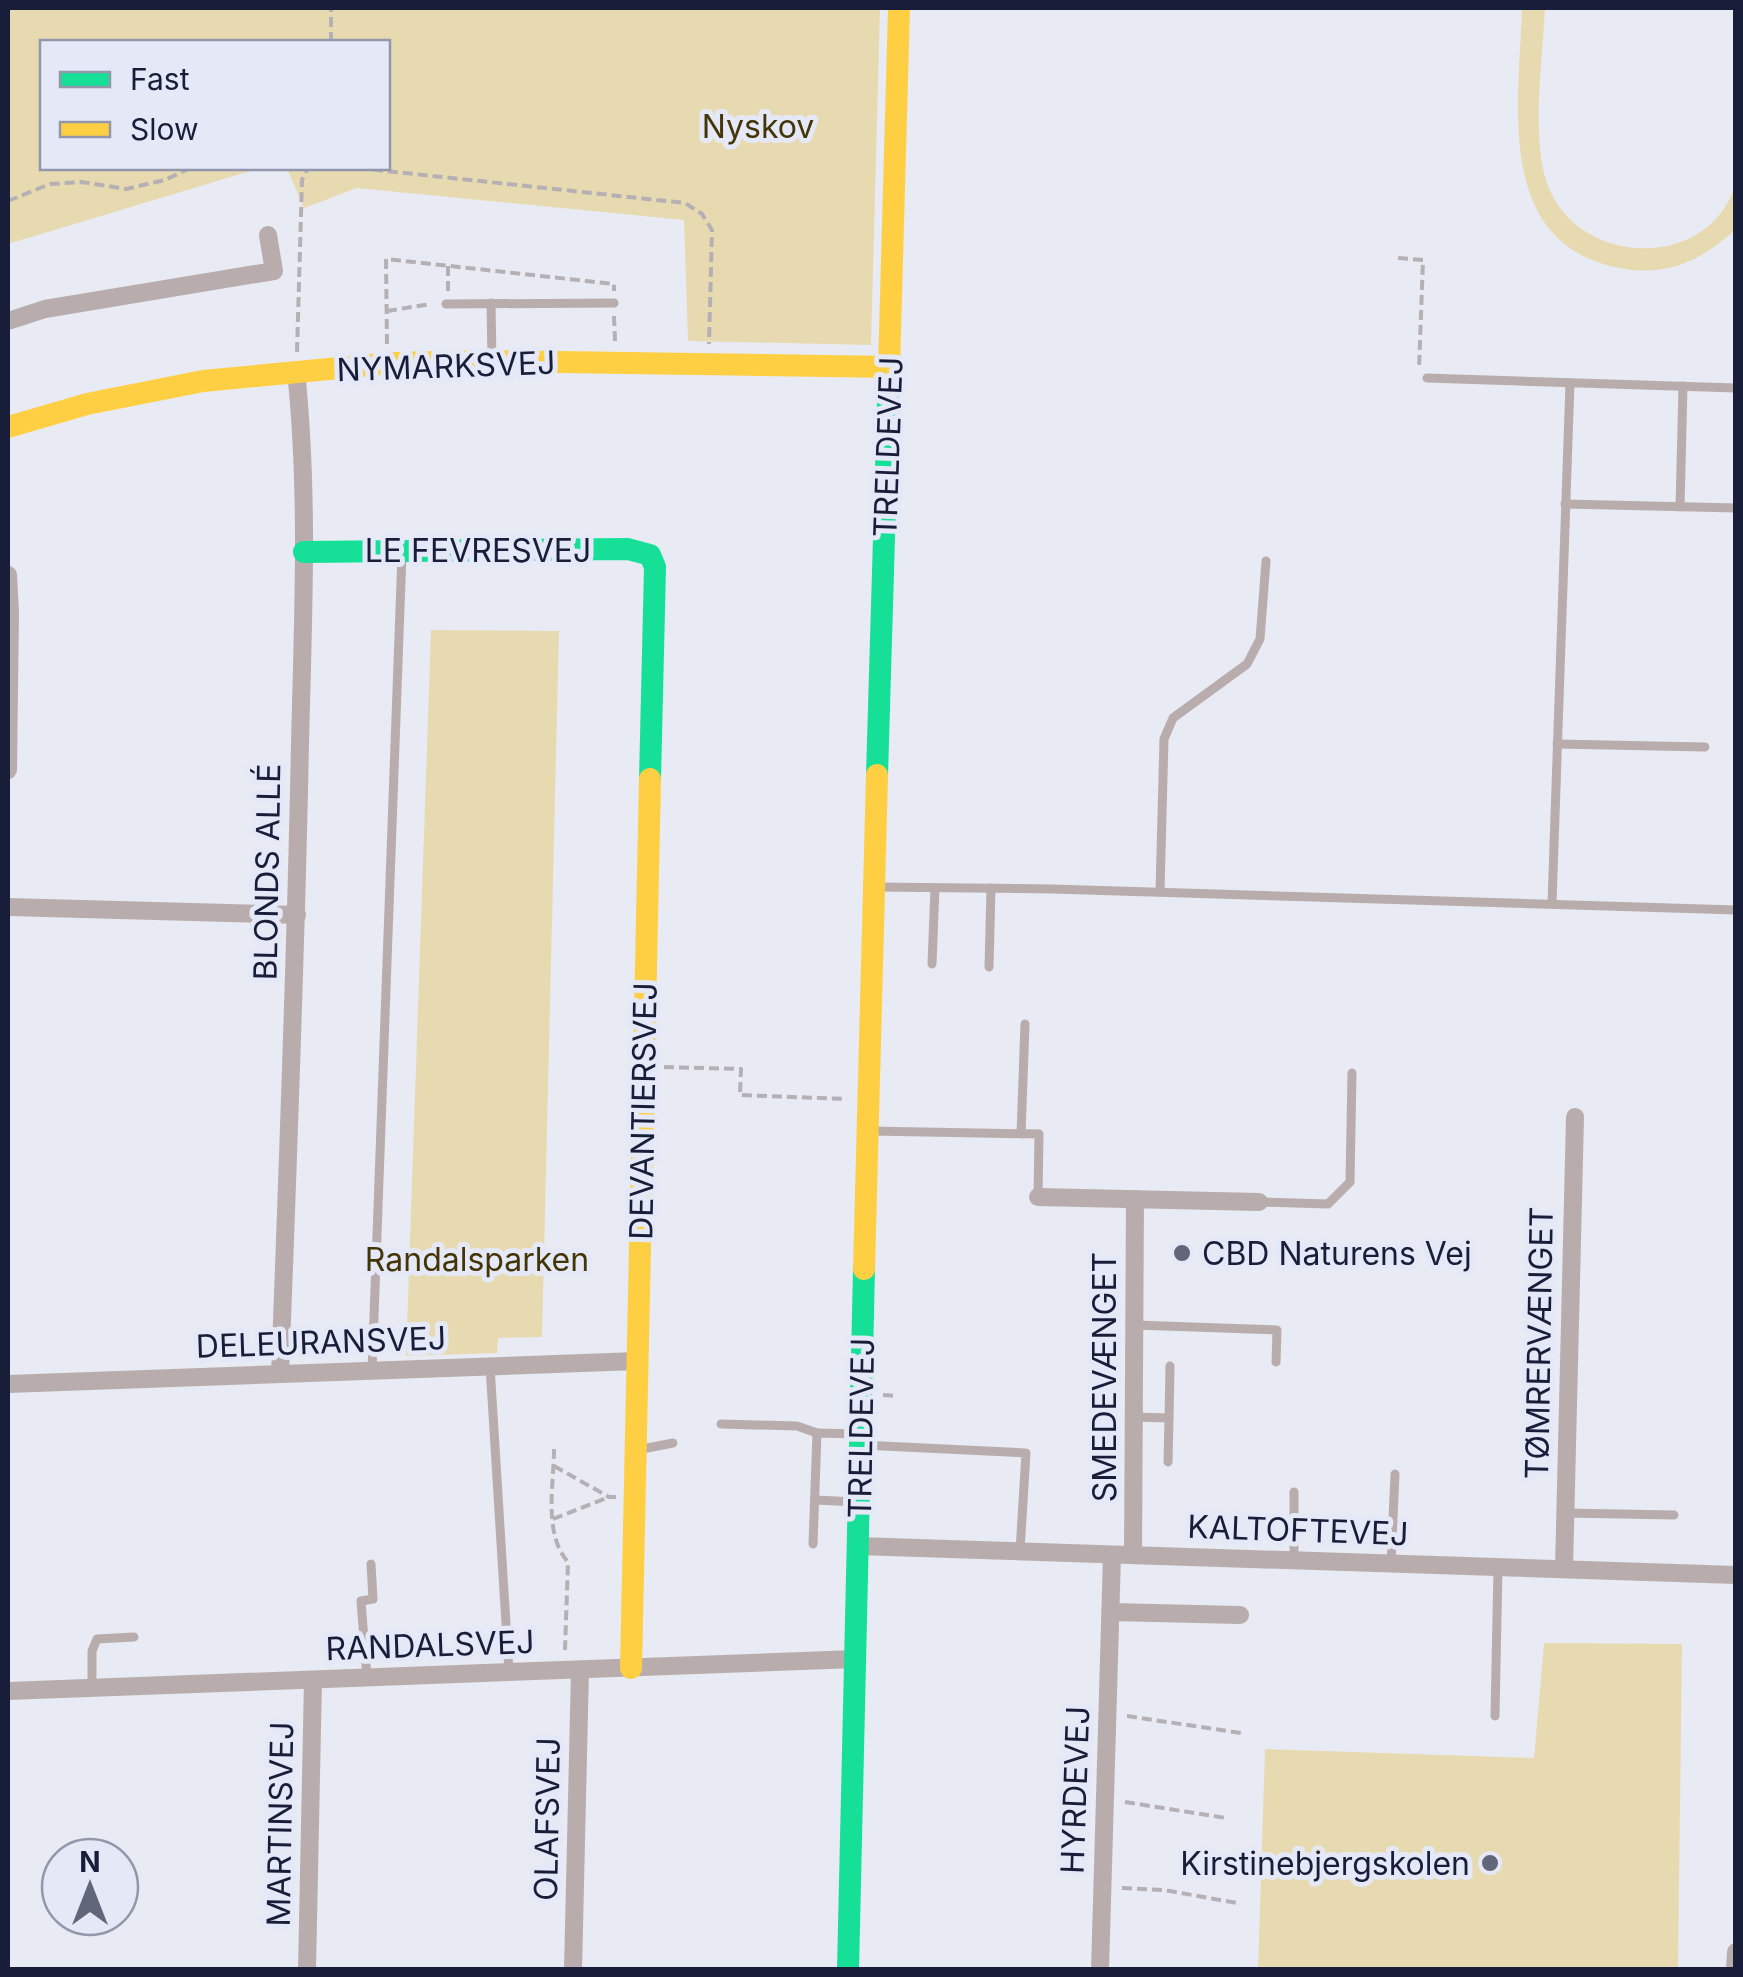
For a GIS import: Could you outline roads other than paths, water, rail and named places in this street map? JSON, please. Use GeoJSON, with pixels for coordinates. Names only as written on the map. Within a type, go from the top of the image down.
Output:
{"type":"FeatureCollection","features":[{"type":"Feature","properties":{"kind":"street","name":"TRELDEVEJ"},"geometry":{"type":"LineString","coordinates":[[848,1970],[868,1099],[900,8]]}},
{"type":"Feature","properties":{"kind":"street"},"geometry":{"type":"LineString","coordinates":[[8,321],[45,309],[274,270],[268,235]]}},
{"type":"Feature","properties":{"kind":"street","name":"NYMARKSVEJ"},"geometry":{"type":"LineString","coordinates":[[8,427],[87,404],[202,381],[392,363],[891,367]]}},
{"type":"Feature","properties":{"kind":"street","name":"BLONDS ALLÉ"},"geometry":{"type":"LineString","coordinates":[[280,1374],[297,915],[304,552],[296,371]]}},
{"type":"Feature","properties":{"kind":"street","name":"LE FEVRESVEJ"},"geometry":{"type":"LineString","coordinates":[[304,552],[628,549],[650,555]]}},
{"type":"Feature","properties":{"kind":"street","name":"DEVANTIERSVEJ"},"geometry":{"type":"LineString","coordinates":[[631,1668],[656,578],[650,555]]}},
{"type":"Feature","properties":{"kind":"street"},"geometry":{"type":"LineString","coordinates":[[8,575],[8,770]]}},
{"type":"Feature","properties":{"kind":"street"},"geometry":{"type":"LineString","coordinates":[[8,907],[297,915]]}},
{"type":"Feature","properties":{"kind":"street","name":"TØMRERVÆNGET"},"geometry":{"type":"LineString","coordinates":[[1564,1570],[1574,1117]]}},
{"type":"Feature","properties":{"kind":"street"},"geometry":{"type":"LineString","coordinates":[[1038,1197],[1259,1202]]}},
{"type":"Feature","properties":{"kind":"street","name":"SMEDEVÆNGET"},"geometry":{"type":"LineString","coordinates":[[1133,1554],[1136,1199]]}},
{"type":"Feature","properties":{"kind":"street","name":"DELEURANSVEJ"},"geometry":{"type":"LineString","coordinates":[[8,1384],[637,1361]]}},
{"type":"Feature","properties":{"kind":"street","name":"KALTOFTEVEJ"},"geometry":{"type":"LineString","coordinates":[[858,1546],[1736,1575]]}},
{"type":"Feature","properties":{"kind":"street","name":"HYRDEVEJ"},"geometry":{"type":"LineString","coordinates":[[1100,1970],[1112,1554]]}},
{"type":"Feature","properties":{"kind":"street"},"geometry":{"type":"LineString","coordinates":[[1110,1612],[1240,1615]]}},
{"type":"Feature","properties":{"kind":"street","name":"RANDALSVEJ"},"geometry":{"type":"LineString","coordinates":[[8,1691],[855,1660]]}},
{"type":"Feature","properties":{"kind":"street","name":"OLAFSVEJ"},"geometry":{"type":"LineString","coordinates":[[573,1670],[573,1970]]}},
{"type":"Feature","properties":{"kind":"street","name":"MARTINSVEJ"},"geometry":{"type":"LineString","coordinates":[[307,1970],[313,1680]]}},
{"type":"Feature","properties":{"kind":"street"},"geometry":{"type":"LineString","coordinates":[[1735,1970],[1736,1952]]}},
{"type":"Feature","properties":{"kind":"lane"},"geometry":{"type":"LineString","coordinates":[[491,303],[492,361]]}},
{"type":"Feature","properties":{"kind":"lane"},"geometry":{"type":"LineString","coordinates":[[447,304],[614,303]]}},
{"type":"Feature","properties":{"kind":"lane"},"geometry":{"type":"LineString","coordinates":[[1427,378],[1736,388]]}},
{"type":"Feature","properties":{"kind":"lane"},"geometry":{"type":"LineString","coordinates":[[1552,903],[1570,382]]}},
{"type":"Feature","properties":{"kind":"lane"},"geometry":{"type":"LineString","coordinates":[[1680,506],[1683,386]]}},
{"type":"Feature","properties":{"kind":"lane"},"geometry":{"type":"LineString","coordinates":[[1565,504],[1736,508]]}},
{"type":"Feature","properties":{"kind":"lane"},"geometry":{"type":"LineString","coordinates":[[372,1370],[402,551]]}},
{"type":"Feature","properties":{"kind":"lane"},"geometry":{"type":"LineString","coordinates":[[1160,892],[1164,739],[1172,718],[1247,664],[1260,640],[1266,561]]}},
{"type":"Feature","properties":{"kind":"lane"},"geometry":{"type":"LineString","coordinates":[[1557,744],[1706,747]]}},
{"type":"Feature","properties":{"kind":"lane"},"geometry":{"type":"LineString","coordinates":[[875,888],[1160,892],[1736,910]]}},
{"type":"Feature","properties":{"kind":"lane"},"geometry":{"type":"LineString","coordinates":[[932,964],[935,888]]}},
{"type":"Feature","properties":{"kind":"lane"},"geometry":{"type":"LineString","coordinates":[[989,967],[991,888]]}},
{"type":"Feature","properties":{"kind":"lane"},"geometry":{"type":"LineString","coordinates":[[1021,1134],[1025,1024]]}},
{"type":"Feature","properties":{"kind":"lane"},"geometry":{"type":"LineString","coordinates":[[1259,1202],[1328,1204],[1350,1182],[1352,1073]]}},
{"type":"Feature","properties":{"kind":"lane"},"geometry":{"type":"LineString","coordinates":[[868,1131],[1038,1134],[1038,1197]]}},
{"type":"Feature","properties":{"kind":"lane"},"geometry":{"type":"LineString","coordinates":[[1135,1325],[1277,1330],[1276,1362]]}},
{"type":"Feature","properties":{"kind":"lane"},"geometry":{"type":"LineString","coordinates":[[490,1366],[509,1672]]}},
{"type":"Feature","properties":{"kind":"lane"},"geometry":{"type":"LineString","coordinates":[[1168,1462],[1170,1366]]}},
{"type":"Feature","properties":{"kind":"lane"},"geometry":{"type":"LineString","coordinates":[[1134,1417],[1169,1418]]}},
{"type":"Feature","properties":{"kind":"lane"},"geometry":{"type":"LineString","coordinates":[[721,1424],[797,1426],[862,1439],[1026,1453],[1020,1552]]}},
{"type":"Feature","properties":{"kind":"lane"},"geometry":{"type":"LineString","coordinates":[[813,1544],[818,1433]]}},
{"type":"Feature","properties":{"kind":"lane"},"geometry":{"type":"LineString","coordinates":[[635,1450],[673,1443]]}},
{"type":"Feature","properties":{"kind":"lane"},"geometry":{"type":"LineString","coordinates":[[1391,1564],[1395,1474]]}},
{"type":"Feature","properties":{"kind":"lane"},"geometry":{"type":"LineString","coordinates":[[1294,1492],[1294,1560]]}},
{"type":"Feature","properties":{"kind":"lane"},"geometry":{"type":"LineString","coordinates":[[815,1500],[860,1502]]}},
{"type":"Feature","properties":{"kind":"lane"},"geometry":{"type":"LineString","coordinates":[[1565,1513],[1674,1515]]}},
{"type":"Feature","properties":{"kind":"lane"},"geometry":{"type":"LineString","coordinates":[[366,1678],[361,1601],[374,1599],[371,1564]]}},
{"type":"Feature","properties":{"kind":"lane"},"geometry":{"type":"LineString","coordinates":[[1495,1716],[1498,1567]]}},
{"type":"Feature","properties":{"kind":"lane"},"geometry":{"type":"LineString","coordinates":[[92,1688],[92,1651],[98,1640],[134,1638]]}},
{"type":"Feature","properties":{"kind":"place","name":"CBD Naturens Vej"},"geometry":{"type":"Point","coordinates":[1182,1253]}},
{"type":"Feature","properties":{"kind":"place","name":"Kirstinebjergskolen"},"geometry":{"type":"Point","coordinates":[1490,1863]}},
{"type":"Feature","properties":{"kind":"park label","name":"Nyskov"},"geometry":{"type":"Point","coordinates":[758,126]}},
{"type":"Feature","properties":{"kind":"park label","name":"Randalsparken"},"geometry":{"type":"Point","coordinates":[477,1259]}}]}
